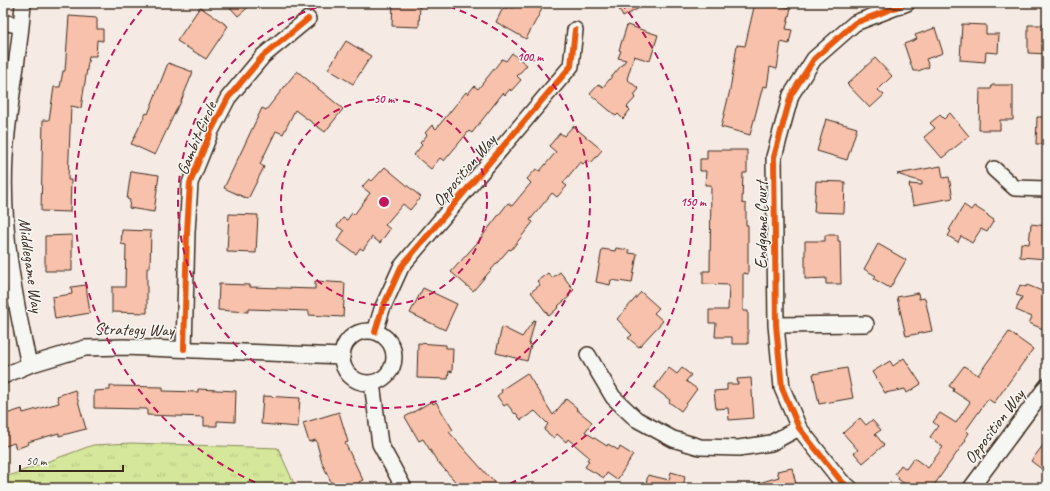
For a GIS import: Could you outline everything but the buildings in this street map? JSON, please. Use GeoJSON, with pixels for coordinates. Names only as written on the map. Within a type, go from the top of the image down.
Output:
{"type":"FeatureCollection","features":[{"type":"Feature","properties":{"kind":"street","name":"Middlegame Way"},"geometry":{"type":"LineString","coordinates":[[23,3],[22,26],[8,114],[4,206],[11,275],[17,312],[29,365]]}},
{"type":"Feature","properties":{"kind":"street","name":"Endgame Court"},"geometry":{"type":"LineString","coordinates":[[850,488],[841,481],[799,428],[782,388],[776,325],[774,157],[791,95],[814,59],[855,23],[907,3]]}},
{"type":"Feature","properties":{"kind":"street","name":"Gambit Circle"},"geometry":{"type":"LineString","coordinates":[[184,349],[187,232],[190,184],[211,131],[228,98],[263,56],[308,19]]}},
{"type":"Feature","properties":{"kind":"street"},"geometry":{"type":"LineString","coordinates":[[3,22],[22,26]]}},
{"type":"Feature","properties":{"kind":"street","name":"Opposition Way"},"geometry":{"type":"LineString","coordinates":[[375,332],[382,310],[401,267],[571,66],[575,30]]}},
{"type":"Feature","properties":{"kind":"street"},"geometry":{"type":"LineString","coordinates":[[994,168],[1015,188],[1047,189]]}},
{"type":"Feature","properties":{"kind":"street"},"geometry":{"type":"LineString","coordinates":[[776,325],[866,324]]}},
{"type":"Feature","properties":{"kind":"street"},"geometry":{"type":"LineString","coordinates":[[362,332],[375,332],[391,344],[394,352],[392,368],[387,376],[372,383],[357,381],[346,371],[343,364],[343,348],[354,335],[362,332]]}},
{"type":"Feature","properties":{"kind":"street","name":"Strategy Way"},"geometry":{"type":"LineString","coordinates":[[3,376],[29,365],[85,348],[124,347],[342,356]]}},
{"type":"Feature","properties":{"kind":"street"},"geometry":{"type":"LineString","coordinates":[[588,355],[613,397],[636,419],[674,439],[700,447],[739,448],[770,443],[799,428]]}},
{"type":"Feature","properties":{"kind":"street"},"geometry":{"type":"LineString","coordinates":[[372,383],[380,444],[404,488]]}},
{"type":"Feature","properties":{"kind":"street","name":"Opposition Way"},"geometry":{"type":"LineString","coordinates":[[971,488],[1047,386]]}},
{"type":"Feature","properties":{"kind":"green space"},"geometry":{"type":"Polygon","coordinates":[[[131,443],[278,448],[296,488],[3,488],[3,478],[93,445],[131,443]]]}},
{"type":"Feature","properties":{"kind":"cycle path"},"geometry":{"type":"LineString","coordinates":[[850,488],[841,481],[799,428],[782,388],[776,325],[774,157],[791,95],[814,59],[855,23],[907,3]]}},
{"type":"Feature","properties":{"kind":"cycle path"},"geometry":{"type":"LineString","coordinates":[[184,349],[187,232],[190,183],[211,131],[228,98],[263,56],[308,19]]}},
{"type":"Feature","properties":{"kind":"cycle path"},"geometry":{"type":"LineString","coordinates":[[375,332],[382,309],[401,267],[571,66],[575,30]]}}]}
